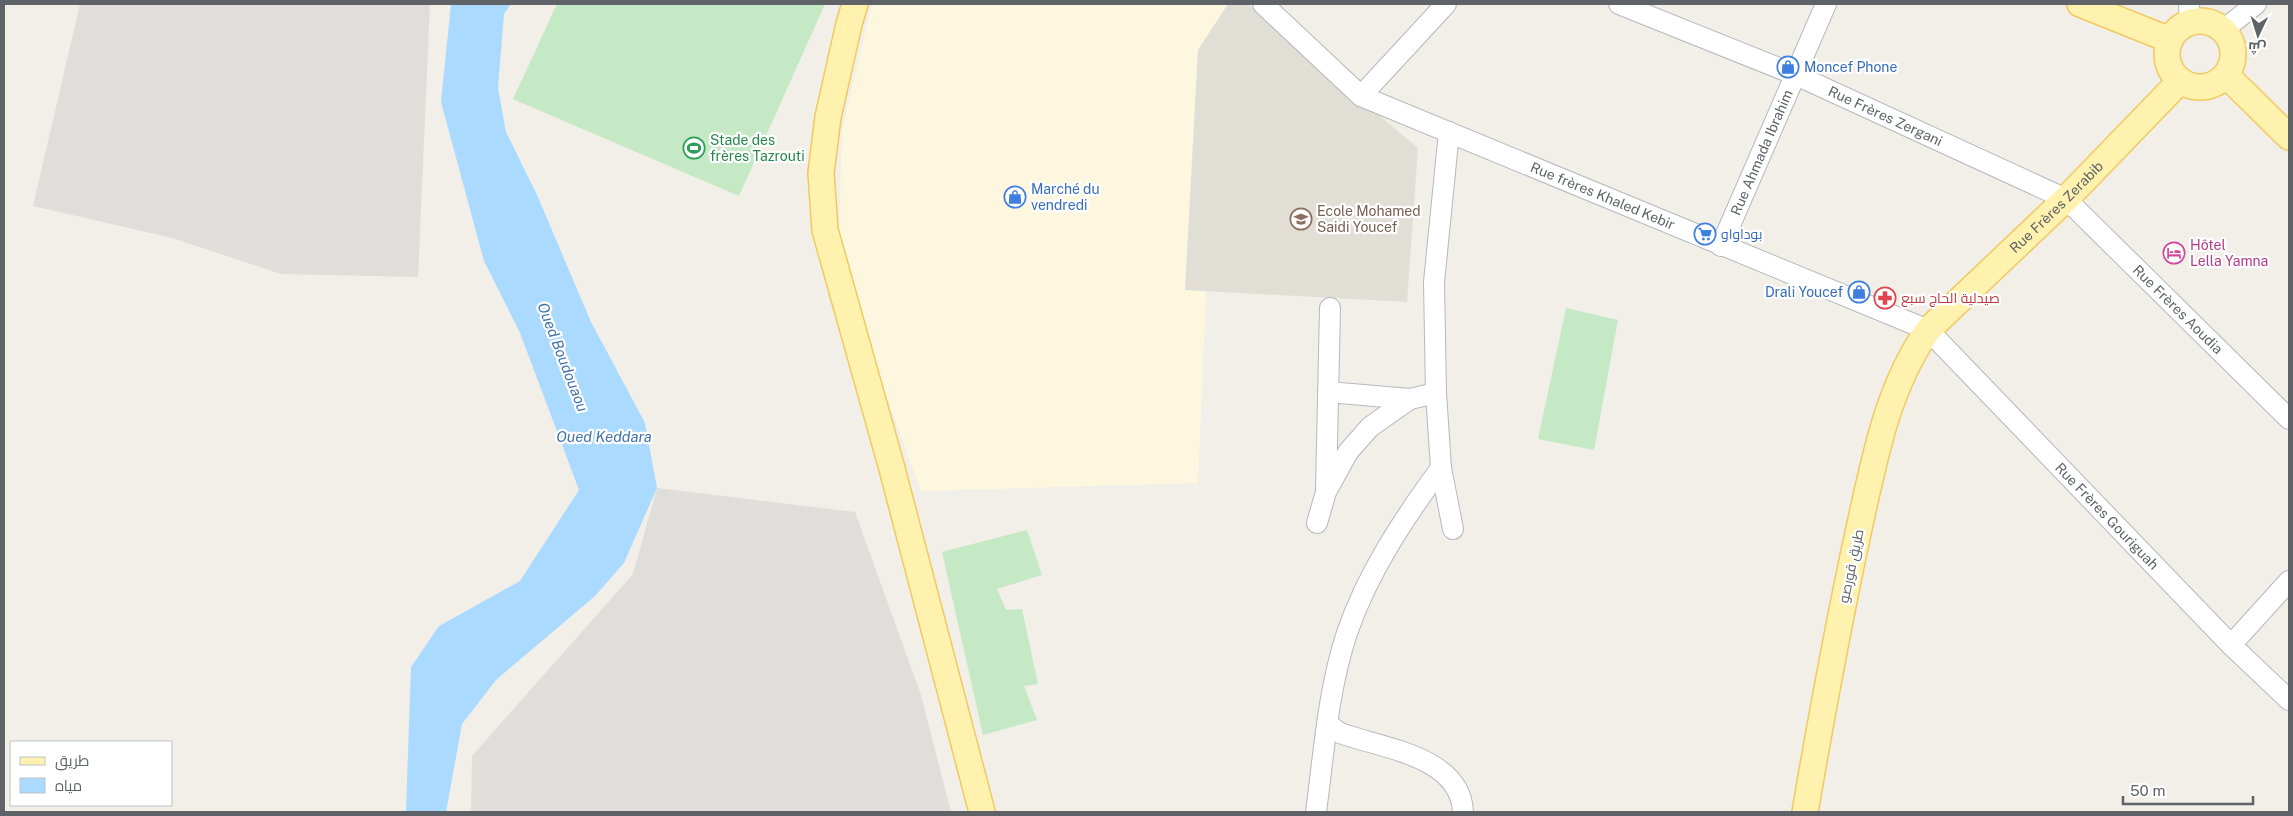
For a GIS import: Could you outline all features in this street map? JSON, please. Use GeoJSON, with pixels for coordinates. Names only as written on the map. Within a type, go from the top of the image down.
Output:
{"type":"FeatureCollection","features":[{"type":"Feature","properties":{"kind":"main road"},"geometry":{"type":"LineString","coordinates":[[855,4],[828,117],[822,173],[825,230],[891,465],[982,812]]}},
{"type":"Feature","properties":{"kind":"main road"},"geometry":{"type":"LineString","coordinates":[[2080,4],[2170,40]]}},
{"type":"Feature","properties":{"kind":"main road"},"geometry":{"type":"LineString","coordinates":[[2189,14],[2223,30],[2230,40],[2233,62],[2226,75],[2220,81],[2210,86],[2198,88],[2180,81],[2168,63],[2167,51],[2170,40],[2189,14]]}},
{"type":"Feature","properties":{"kind":"main road"},"geometry":{"type":"LineString","coordinates":[[2226,75],[2289,136]]}},
{"type":"Feature","properties":{"kind":"main road","name":"Rue Frères Zerabib"},"geometry":{"type":"LineString","coordinates":[[1928,330],[2066,199],[2180,81]]}},
{"type":"Feature","properties":{"kind":"main road","name":"طريق قورصو"},"geometry":{"type":"LineString","coordinates":[[1805,812],[1836,635],[1880,436],[1906,365],[1928,330]]}},
{"type":"Feature","properties":{"kind":"street"},"geometry":{"type":"LineString","coordinates":[[1263,4],[1361,96],[1446,4]]}},
{"type":"Feature","properties":{"kind":"street","name":"Rue Frères Zergani"},"geometry":{"type":"LineString","coordinates":[[1619,4],[1796,75],[2066,199]]}},
{"type":"Feature","properties":{"kind":"street","name":"Rue Ahmada Ibrahim"},"geometry":{"type":"LineString","coordinates":[[1721,246],[1826,4]]}},
{"type":"Feature","properties":{"kind":"street"},"geometry":{"type":"LineString","coordinates":[[2223,30],[2256,4]]}},
{"type":"Feature","properties":{"kind":"street","name":"Rue frères Khaled Kebir"},"geometry":{"type":"LineString","coordinates":[[1361,96],[1928,330]]}},
{"type":"Feature","properties":{"kind":"street"},"geometry":{"type":"LineString","coordinates":[[1449,132],[1434,282],[1436,393],[1441,468],[1453,529]]}},
{"type":"Feature","properties":{"kind":"street","name":"Rue Frères Aoudia"},"geometry":{"type":"LineString","coordinates":[[2066,199],[2289,419]]}},
{"type":"Feature","properties":{"kind":"street"},"geometry":{"type":"LineString","coordinates":[[1326,492],[1330,308]]}},
{"type":"Feature","properties":{"kind":"street","name":"Rue Frères Gouriguah"},"geometry":{"type":"LineString","coordinates":[[1928,330],[2231,645],[2288,695]]}},
{"type":"Feature","properties":{"kind":"street"},"geometry":{"type":"LineString","coordinates":[[1328,392],[1410,399],[1436,393]]}},
{"type":"Feature","properties":{"kind":"street"},"geometry":{"type":"LineString","coordinates":[[1317,523],[1326,492],[1348,452],[1370,427],[1410,399]]}},
{"type":"Feature","properties":{"kind":"street"},"geometry":{"type":"LineString","coordinates":[[1316,812],[1328,724],[1329,702],[1343,649],[1363,594],[1390,545],[1441,468]]}},
{"type":"Feature","properties":{"kind":"street"},"geometry":{"type":"LineString","coordinates":[[2231,645],[2289,581]]}},
{"type":"Feature","properties":{"kind":"street"},"geometry":{"type":"LineString","coordinates":[[1328,724],[1340,733],[1425,760],[1446,774],[1459,790],[1463,812]]}},
{"type":"Feature","properties":{"kind":"shaded area"},"geometry":{"type":"Polygon","coordinates":[[[80,4],[430,4],[418,277],[281,274],[172,238],[33,206],[80,4]]]}},
{"type":"Feature","properties":{"kind":"shaded area","name":"Marché du vendredi"},"geometry":{"type":"Polygon","coordinates":[[[872,4],[1228,4],[1198,50],[1185,290],[1206,291],[1198,483],[921,491],[838,262],[842,131],[872,4]]]}},
{"type":"Feature","properties":{"kind":"shaded area","name":"Ecole Mohamed Saidi Youcef"},"geometry":{"type":"Polygon","coordinates":[[[1228,4],[1248,4],[1418,148],[1407,302],[1185,290],[1198,50],[1228,4]]]}},
{"type":"Feature","properties":{"kind":"shaded area"},"geometry":{"type":"Polygon","coordinates":[[[657,488],[855,512],[921,695],[951,812],[471,812],[472,756],[633,574],[657,488]]]}},
{"type":"Feature","properties":{"kind":"green space","name":"Stade des frères Tazrouti"},"geometry":{"type":"Polygon","coordinates":[[[557,4],[825,4],[739,196],[513,99],[557,4]]]}},
{"type":"Feature","properties":{"kind":"green space"},"geometry":{"type":"Polygon","coordinates":[[[1566,308],[1618,320],[1594,450],[1538,439],[1566,308]]]}},
{"type":"Feature","properties":{"kind":"green space"},"geometry":{"type":"Polygon","coordinates":[[[1027,530],[1042,575],[997,589],[1006,610],[1022,609],[1038,684],[1024,686],[1037,720],[983,735],[942,552],[1027,530]]]}},
{"type":"Feature","properties":{"kind":"water","name":"Oued Keddara"},"geometry":{"type":"Polygon","coordinates":[[[451,4],[511,4],[504,14],[498,88],[506,132],[537,195],[591,322],[645,423],[657,488],[624,563],[595,596],[496,680],[462,724],[446,812],[406,812],[411,667],[439,626],[520,581],[579,490],[520,333],[484,261],[441,102],[451,4]]]}},
{"type":"Feature","properties":{"kind":"place","name":"Moncef Phone"},"geometry":{"type":"Point","coordinates":[1788,67]}},
{"type":"Feature","properties":{"kind":"place","name":"Stade des frères Tazrouti"},"geometry":{"type":"Point","coordinates":[694,148]}},
{"type":"Feature","properties":{"kind":"place","name":"Marché du vendredi"},"geometry":{"type":"Point","coordinates":[1015,197]}},
{"type":"Feature","properties":{"kind":"place","name":"Ecole Mohamed Saidi Youcef"},"geometry":{"type":"Point","coordinates":[1301,219]}},
{"type":"Feature","properties":{"kind":"place","name":"بوداواو"},"geometry":{"type":"Point","coordinates":[1705,234]}},
{"type":"Feature","properties":{"kind":"place","name":"Hôtel Lella Yamna"},"geometry":{"type":"Point","coordinates":[2174,253]}},
{"type":"Feature","properties":{"kind":"place","name":"Drali Youcef"},"geometry":{"type":"Point","coordinates":[1859,292]}},
{"type":"Feature","properties":{"kind":"place","name":"صيدلية الحاج سبع"},"geometry":{"type":"Point","coordinates":[1885,298]}},
{"type":"Feature","properties":{"kind":"water label","name":"Oued Boudouaou"},"geometry":{"type":"Point","coordinates":[563,357]}}]}
